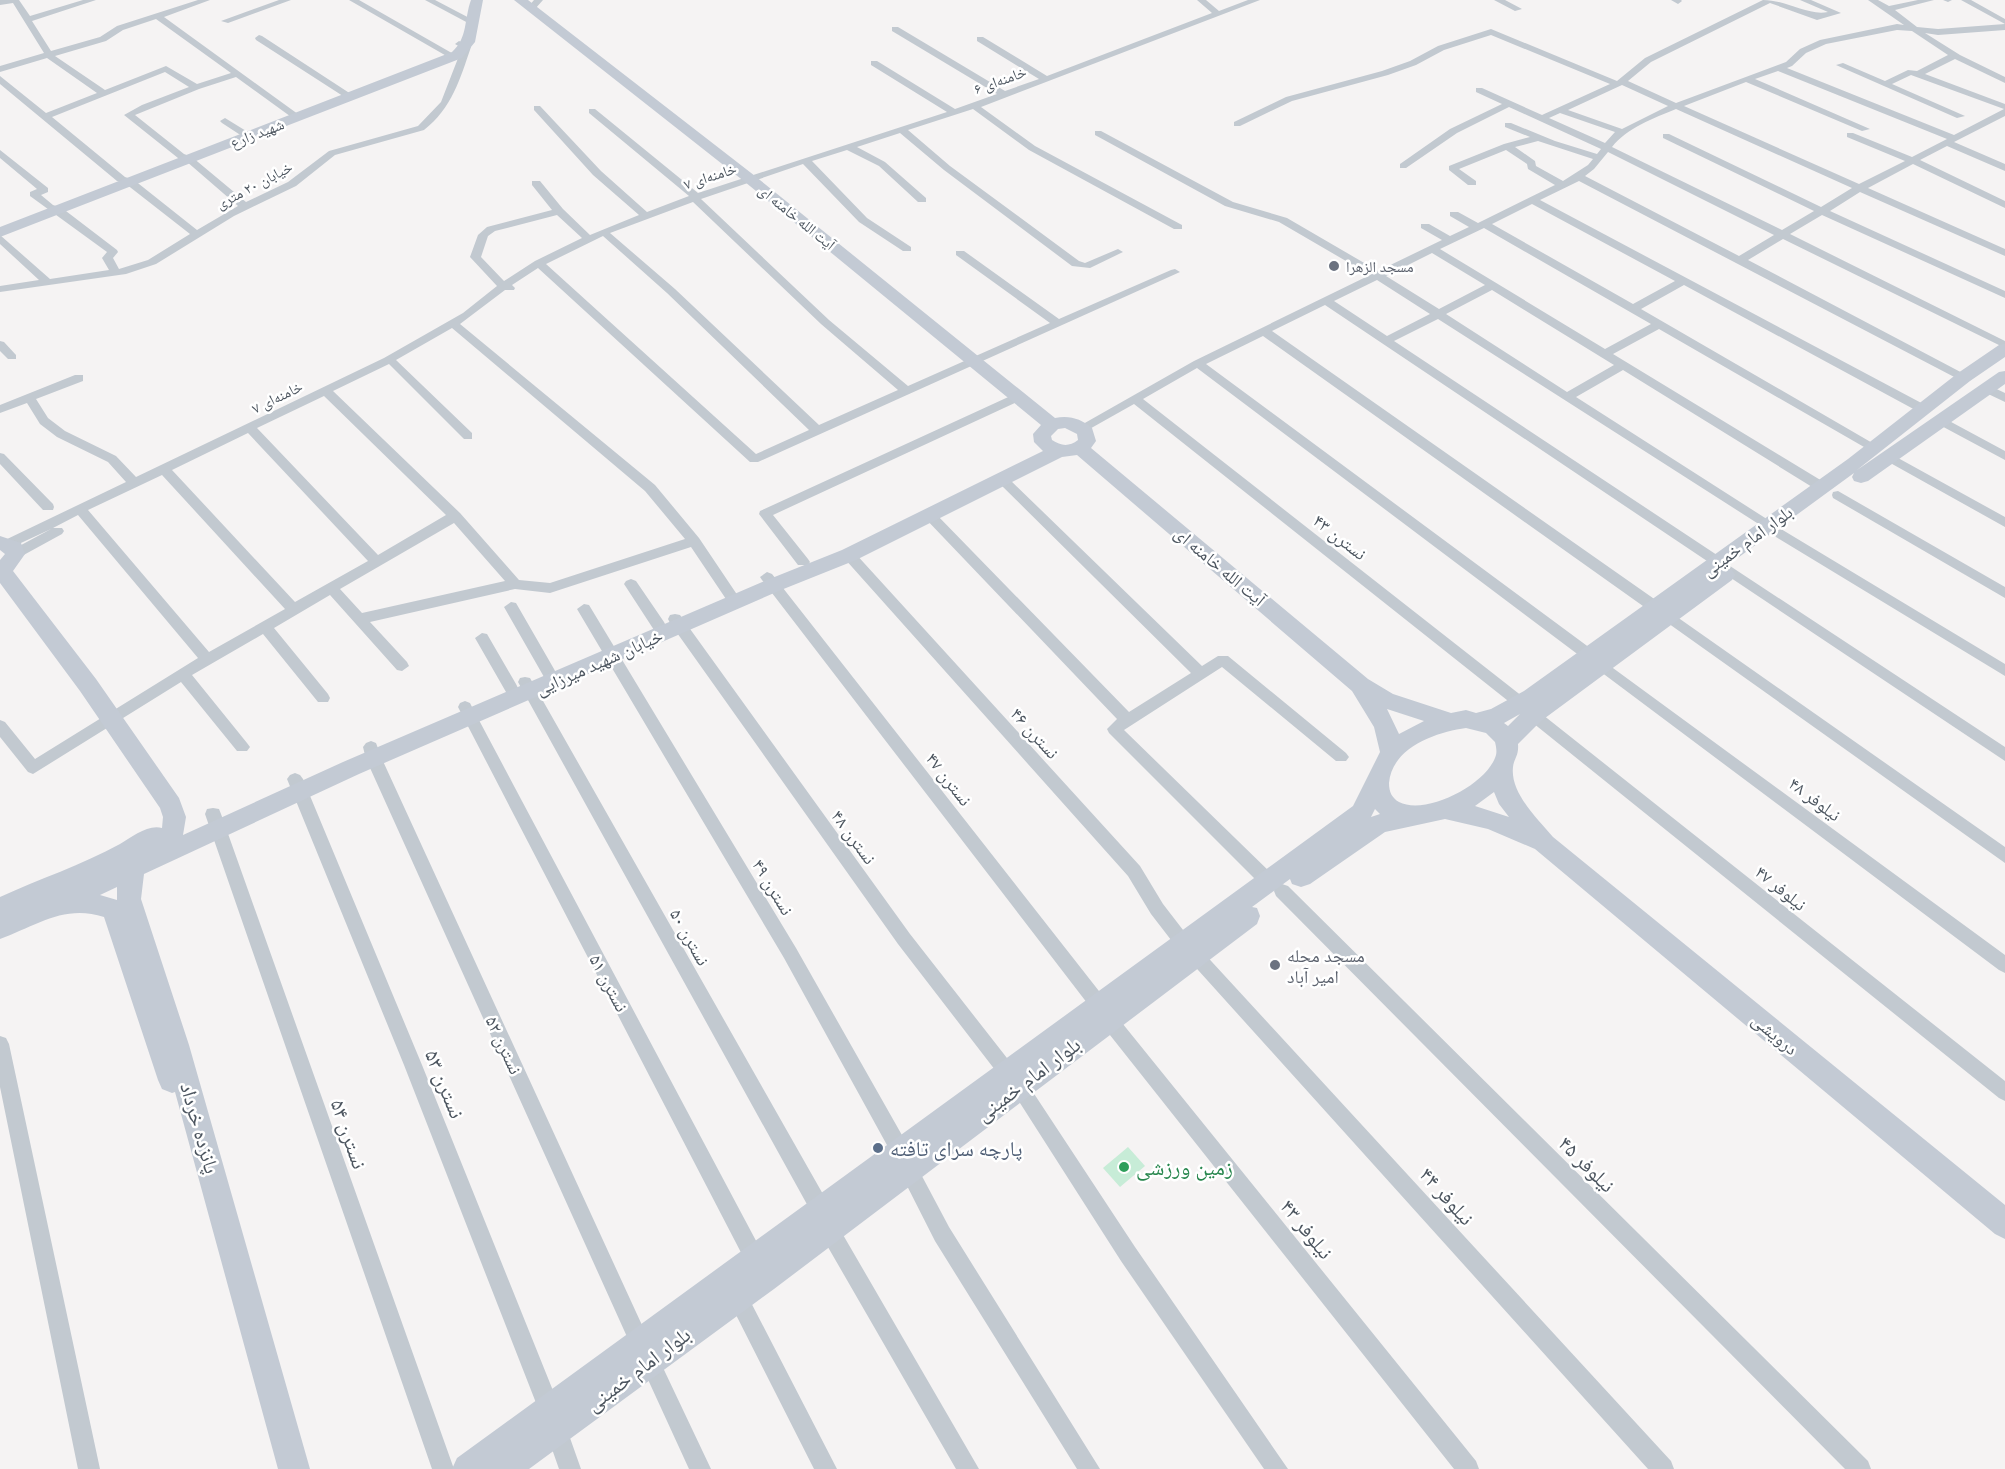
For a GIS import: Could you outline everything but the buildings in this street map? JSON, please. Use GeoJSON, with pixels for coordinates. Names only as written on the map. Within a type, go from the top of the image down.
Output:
{"type":"FeatureCollection","features":[{"type":"Feature","properties":{"kind":"street"},"geometry":{"type":"LineString","coordinates":[[0,2],[15,0],[50,56],[104,93]]}},
{"type":"Feature","properties":{"kind":"street"},"geometry":{"type":"LineString","coordinates":[[57,0],[64,8]]}},
{"type":"Feature","properties":{"kind":"street"},"geometry":{"type":"LineString","coordinates":[[27,20],[92,0]]}},
{"type":"Feature","properties":{"kind":"street"},"geometry":{"type":"LineString","coordinates":[[0,69],[103,39],[120,28],[206,0]]}},
{"type":"Feature","properties":{"kind":"street"},"geometry":{"type":"LineString","coordinates":[[225,21],[288,0]]}},
{"type":"Feature","properties":{"kind":"street"},"geometry":{"type":"LineString","coordinates":[[353,0],[457,50],[472,35],[470,0]]}},
{"type":"Feature","properties":{"kind":"street"},"geometry":{"type":"LineString","coordinates":[[429,0],[470,21]]}},
{"type":"Feature","properties":{"kind":"street"},"geometry":{"type":"LineString","coordinates":[[470,21],[477,0]]}},
{"type":"Feature","properties":{"kind":"street","name":"آیت الله خامنه ای"},"geometry":{"type":"LineString","coordinates":[[507,0],[536,7]]}},
{"type":"Feature","properties":{"kind":"street","name":"آیت الله خامنه ای"},"geometry":{"type":"LineString","coordinates":[[520,0],[536,7],[1052,424]]}},
{"type":"Feature","properties":{"kind":"street"},"geometry":{"type":"LineString","coordinates":[[1201,0],[1217,13]]}},
{"type":"Feature","properties":{"kind":"street","name":"خامنه‌ای ۶"},"geometry":{"type":"LineString","coordinates":[[750,179],[974,106],[1256,0]]}},
{"type":"Feature","properties":{"kind":"street"},"geometry":{"type":"LineString","coordinates":[[1498,0],[1518,9]]}},
{"type":"Feature","properties":{"kind":"street"},"geometry":{"type":"LineString","coordinates":[[1540,119],[1620,83],[1650,58],[1728,17],[1765,1],[1816,17],[1837,13],[1804,0]]}},
{"type":"Feature","properties":{"kind":"street"},"geometry":{"type":"LineString","coordinates":[[1872,0],[1891,8],[1914,30],[2005,80]]}},
{"type":"Feature","properties":{"kind":"street"},"geometry":{"type":"LineString","coordinates":[[1891,8],[1930,0]]}},
{"type":"Feature","properties":{"kind":"street"},"geometry":{"type":"LineString","coordinates":[[1965,0],[2005,22]]}},
{"type":"Feature","properties":{"kind":"street"},"geometry":{"type":"LineString","coordinates":[[159,17],[295,115]]}},
{"type":"Feature","properties":{"kind":"street"},"geometry":{"type":"LineString","coordinates":[[1081,438],[1071,423],[1052,424],[1042,434],[1052,448],[1070,451],[1081,438],[1135,399],[1198,363],[1563,185],[1591,167],[1605,147],[1624,132],[1651,116],[1789,64],[1803,51],[1823,42],[1897,27],[1938,32],[2005,27]]}},
{"type":"Feature","properties":{"kind":"street"},"geometry":{"type":"LineString","coordinates":[[895,30],[1004,94]]}},
{"type":"Feature","properties":{"kind":"street"},"geometry":{"type":"LineString","coordinates":[[1237,124],[1289,99],[1385,73],[1413,63],[1441,48],[1491,32],[1678,105],[1860,188],[2003,249]]}},
{"type":"Feature","properties":{"kind":"street"},"geometry":{"type":"LineString","coordinates":[[259,38],[347,95]]}},
{"type":"Feature","properties":{"kind":"street"},"geometry":{"type":"LineString","coordinates":[[980,39],[1046,79]]}},
{"type":"Feature","properties":{"kind":"street","name":"شهید زارع"},"geometry":{"type":"LineString","coordinates":[[0,232],[457,50]]}},
{"type":"Feature","properties":{"kind":"street","name":"خیابان ۲۰ متری"},"geometry":{"type":"LineString","coordinates":[[0,289],[116,272],[153,262],[245,207],[292,184],[332,153],[410,133],[434,119],[448,101],[457,50]]}},
{"type":"Feature","properties":{"kind":"street"},"geometry":{"type":"LineString","coordinates":[[1918,74],[1955,54]]}},
{"type":"Feature","properties":{"kind":"street"},"geometry":{"type":"LineString","coordinates":[[874,63],[954,112]]}},
{"type":"Feature","properties":{"kind":"street"},"geometry":{"type":"LineString","coordinates":[[1840,65],[1960,116]]}},
{"type":"Feature","properties":{"kind":"street"},"geometry":{"type":"LineString","coordinates":[[1984,70],[2005,66]]}},
{"type":"Feature","properties":{"kind":"street"},"geometry":{"type":"LineString","coordinates":[[1779,68],[1949,140],[2005,168]]}},
{"type":"Feature","properties":{"kind":"street"},"geometry":{"type":"LineString","coordinates":[[46,116],[166,69],[195,87]]}},
{"type":"Feature","properties":{"kind":"street"},"geometry":{"type":"LineString","coordinates":[[1885,84],[1911,72],[2005,110]]}},
{"type":"Feature","properties":{"kind":"street"},"geometry":{"type":"LineString","coordinates":[[238,74],[195,87],[145,107],[129,116],[245,207]]}},
{"type":"Feature","properties":{"kind":"street"},"geometry":{"type":"LineString","coordinates":[[0,79],[197,235]]}},
{"type":"Feature","properties":{"kind":"street"},"geometry":{"type":"LineString","coordinates":[[1747,79],[1864,129]]}},
{"type":"Feature","properties":{"kind":"street"},"geometry":{"type":"LineString","coordinates":[[1479,90],[1605,147],[2005,347]]}},
{"type":"Feature","properties":{"kind":"street"},"geometry":{"type":"LineString","coordinates":[[1403,166],[1421,150],[1463,124],[1509,105]]}},
{"type":"Feature","properties":{"kind":"street"},"geometry":{"type":"LineString","coordinates":[[974,106],[1032,148],[1178,227]]}},
{"type":"Feature","properties":{"kind":"street"},"geometry":{"type":"LineString","coordinates":[[537,108],[597,173],[645,216]]}},
{"type":"Feature","properties":{"kind":"street"},"geometry":{"type":"LineString","coordinates":[[1560,110],[1592,123],[1624,132]]}},
{"type":"Feature","properties":{"kind":"street"},"geometry":{"type":"LineString","coordinates":[[1740,260],[1860,188],[2005,110]]}},
{"type":"Feature","properties":{"kind":"street"},"geometry":{"type":"LineString","coordinates":[[592,111],[697,199],[825,322],[906,392]]}},
{"type":"Feature","properties":{"kind":"street"},"geometry":{"type":"LineString","coordinates":[[225,121],[246,134]]}},
{"type":"Feature","properties":{"kind":"street"},"geometry":{"type":"LineString","coordinates":[[1508,125],[1538,138],[1598,157]]}},
{"type":"Feature","properties":{"kind":"street"},"geometry":{"type":"LineString","coordinates":[[902,130],[947,168],[1076,264],[1086,266],[1118,252]]}},
{"type":"Feature","properties":{"kind":"street"},"geometry":{"type":"LineString","coordinates":[[1098,133],[1229,204],[1283,220],[1379,276],[1775,530],[2005,671]]}},
{"type":"Feature","properties":{"kind":"street"},"geometry":{"type":"LineString","coordinates":[[1666,135],[1822,211],[2005,295]]}},
{"type":"Feature","properties":{"kind":"street"},"geometry":{"type":"LineString","coordinates":[[1850,135],[1911,160],[2005,205]]}},
{"type":"Feature","properties":{"kind":"street"},"geometry":{"type":"LineString","coordinates":[[1472,183],[1452,168],[1507,146],[1538,138]]}},
{"type":"Feature","properties":{"kind":"street"},"geometry":{"type":"LineString","coordinates":[[1507,146],[1532,163],[1531,167],[1563,185]]}},
{"type":"Feature","properties":{"kind":"street"},"geometry":{"type":"LineString","coordinates":[[850,147],[882,164],[922,200]]}},
{"type":"Feature","properties":{"kind":"street"},"geometry":{"type":"LineString","coordinates":[[0,153],[44,190],[34,194],[113,252],[107,258],[116,272]]}},
{"type":"Feature","properties":{"kind":"street"},"geometry":{"type":"LineString","coordinates":[[806,161],[863,220],[907,249]]}},
{"type":"Feature","properties":{"kind":"street"},"geometry":{"type":"LineString","coordinates":[[1578,176],[1964,377]]}},
{"type":"Feature","properties":{"kind":"street","name":"خامنه‌ای ۷"},"geometry":{"type":"LineString","coordinates":[[542,265],[750,179]]}},
{"type":"Feature","properties":{"kind":"street"},"geometry":{"type":"LineString","coordinates":[[536,183],[559,211],[589,239]]}},
{"type":"Feature","properties":{"kind":"street","name":"خامنه‌ای ۷"},"geometry":{"type":"LineString","coordinates":[[83,512],[327,393],[394,363],[455,325],[507,287],[589,239],[645,216],[697,199]]}},
{"type":"Feature","properties":{"kind":"street"},"geometry":{"type":"LineString","coordinates":[[1533,200],[1923,409]]}},
{"type":"Feature","properties":{"kind":"street","name":"شهید زارع"},"geometry":{"type":"LineString","coordinates":[[0,226],[53,209]]}},
{"type":"Feature","properties":{"kind":"street"},"geometry":{"type":"LineString","coordinates":[[507,287],[475,257],[483,235],[491,229],[559,211]]}},
{"type":"Feature","properties":{"kind":"street"},"geometry":{"type":"LineString","coordinates":[[1454,214],[1481,226],[1633,309],[2005,523]]}},
{"type":"Feature","properties":{"kind":"street"},"geometry":{"type":"LineString","coordinates":[[1425,226],[1451,241]]}},
{"type":"Feature","properties":{"kind":"street"},"geometry":{"type":"LineString","coordinates":[[608,236],[671,291],[817,430]]}},
{"type":"Feature","properties":{"kind":"street"},"geometry":{"type":"LineString","coordinates":[[0,238],[46,281]]}},
{"type":"Feature","properties":{"kind":"street"},"geometry":{"type":"LineString","coordinates":[[1433,249],[1830,491],[2005,593]]}},
{"type":"Feature","properties":{"kind":"street"},"geometry":{"type":"LineString","coordinates":[[960,253],[1058,324]]}},
{"type":"Feature","properties":{"kind":"street"},"geometry":{"type":"LineString","coordinates":[[542,265],[754,459],[1175,272]]}},
{"type":"Feature","properties":{"kind":"street"},"geometry":{"type":"LineString","coordinates":[[1633,309],[1683,280]]}},
{"type":"Feature","properties":{"kind":"street"},"geometry":{"type":"LineString","coordinates":[[1386,341],[1492,286]]}},
{"type":"Feature","properties":{"kind":"street"},"geometry":{"type":"LineString","coordinates":[[1326,301],[2005,755]]}},
{"type":"Feature","properties":{"kind":"street"},"geometry":{"type":"LineString","coordinates":[[1605,354],[1659,324]]}},
{"type":"Feature","properties":{"kind":"street"},"geometry":{"type":"LineString","coordinates":[[455,325],[650,489],[694,541],[732,598]]}},
{"type":"Feature","properties":{"kind":"street","name":"خامنه‌ای ۷"},"geometry":{"type":"LineString","coordinates":[[327,393],[455,325]]}},
{"type":"Feature","properties":{"kind":"street"},"geometry":{"type":"LineString","coordinates":[[1264,331],[2005,856]]}},
{"type":"Feature","properties":{"kind":"street"},"geometry":{"type":"LineString","coordinates":[[0,344],[12,357]]}},
{"type":"Feature","properties":{"kind":"street","name":"بلوار امام خمینی"},"geometry":{"type":"LineString","coordinates":[[1882,453],[1923,409],[2005,347]]}},
{"type":"Feature","properties":{"kind":"street"},"geometry":{"type":"LineString","coordinates":[[394,363],[468,436]]}},
{"type":"Feature","properties":{"kind":"street","name":"نیلوفر ۴۸"},"geometry":{"type":"LineString","coordinates":[[1198,363],[2005,965]]}},
{"type":"Feature","properties":{"kind":"street"},"geometry":{"type":"LineString","coordinates":[[1567,397],[1623,365]]}},
{"type":"Feature","properties":{"kind":"street","name":"بلوار امام خمینی"},"geometry":{"type":"LineString","coordinates":[[1507,741],[1527,710],[1882,453],[1940,420],[1996,394],[2005,376]]}},
{"type":"Feature","properties":{"kind":"street"},"geometry":{"type":"LineString","coordinates":[[1,407],[79,378]]}},
{"type":"Feature","properties":{"kind":"street"},"geometry":{"type":"LineString","coordinates":[[327,393],[455,516],[516,584]]}},
{"type":"Feature","properties":{"kind":"street"},"geometry":{"type":"LineString","coordinates":[[29,397],[44,421],[61,434],[112,459],[134,483]]}},
{"type":"Feature","properties":{"kind":"street"},"geometry":{"type":"LineString","coordinates":[[803,562],[765,514],[1017,397]]}},
{"type":"Feature","properties":{"kind":"street","name":"نسترن ۴۳"},"geometry":{"type":"LineString","coordinates":[[1135,399],[1527,710]]}},
{"type":"Feature","properties":{"kind":"street"},"geometry":{"type":"LineString","coordinates":[[1940,420],[2005,456]]}},
{"type":"Feature","properties":{"kind":"street"},"geometry":{"type":"LineString","coordinates":[[251,430],[377,561]]}},
{"type":"Feature","properties":{"kind":"street","name":"آیت الله خامنه ای"},"geometry":{"type":"LineString","coordinates":[[1081,438],[1360,686]]}},
{"type":"Feature","properties":{"kind":"street","name":"خیابان شهید میرزایی"},"geometry":{"type":"LineString","coordinates":[[770,581],[849,555],[1002,480],[1052,448]]}},
{"type":"Feature","properties":{"kind":"street","name":"خیابان شهید میرزایی"},"geometry":{"type":"LineString","coordinates":[[131,859],[732,598],[770,581],[803,562],[924,510],[1052,448]]}},
{"type":"Feature","properties":{"kind":"street"},"geometry":{"type":"LineString","coordinates":[[0,457],[48,507]]}},
{"type":"Feature","properties":{"kind":"street"},"geometry":{"type":"LineString","coordinates":[[167,471],[294,610]]}},
{"type":"Feature","properties":{"kind":"street","name":"خامنه‌ای ۷"},"geometry":{"type":"LineString","coordinates":[[4,562],[134,483],[167,471]]}},
{"type":"Feature","properties":{"kind":"street"},"geometry":{"type":"LineString","coordinates":[[1002,480],[1201,674]]}},
{"type":"Feature","properties":{"kind":"street"},"geometry":{"type":"LineString","coordinates":[[83,512],[208,660]]}},
{"type":"Feature","properties":{"kind":"street"},"geometry":{"type":"LineString","coordinates":[[0,726],[33,768],[183,674],[455,516]]}},
{"type":"Feature","properties":{"kind":"street","name":"نیلوفر ۴۵"},"geometry":{"type":"LineString","coordinates":[[930,516],[1121,725],[1275,886],[1860,1469]]}},
{"type":"Feature","properties":{"kind":"street"},"geometry":{"type":"LineString","coordinates":[[360,619],[516,584],[550,588],[559,586],[694,541]]}},
{"type":"Feature","properties":{"kind":"street","name":"نسترن ۴۶"},"geometry":{"type":"LineString","coordinates":[[849,555],[1134,871],[1157,909],[1190,950]]}},
{"type":"Feature","properties":{"kind":"street"},"geometry":{"type":"LineString","coordinates":[[3,917],[99,891],[172,818],[106,721],[44,644],[4,562]]}},
{"type":"Feature","properties":{"kind":"street","name":"نسترن ۴۷"},"geometry":{"type":"LineString","coordinates":[[770,581],[1104,1013]]}},
{"type":"Feature","properties":{"kind":"street","name":"نسترن ۴۸"},"geometry":{"type":"LineString","coordinates":[[631,584],[671,624],[904,939],[1013,1079],[1128,1254],[1277,1469]]}},
{"type":"Feature","properties":{"kind":"street"},"geometry":{"type":"LineString","coordinates":[[331,588],[402,666]]}},
{"type":"Feature","properties":{"kind":"street"},"geometry":{"type":"LineString","coordinates":[[511,607],[549,673]]}},
{"type":"Feature","properties":{"kind":"street","name":"نسترن ۴۹"},"geometry":{"type":"LineString","coordinates":[[584,609],[790,953],[942,1234],[1089,1469]]}},
{"type":"Feature","properties":{"kind":"street"},"geometry":{"type":"LineString","coordinates":[[266,626],[323,698]]}},
{"type":"Feature","properties":{"kind":"street","name":"نسترن ۵۰"},"geometry":{"type":"LineString","coordinates":[[482,638],[522,688],[968,1469]]}},
{"type":"Feature","properties":{"kind":"street","name":"خیابان شهید میرزایی"},"geometry":{"type":"LineString","coordinates":[[522,688],[549,673],[609,652]]}},
{"type":"Feature","properties":{"kind":"street"},"geometry":{"type":"LineString","coordinates":[[1121,725],[1223,660],[1341,757]]}},
{"type":"Feature","properties":{"kind":"street"},"geometry":{"type":"LineString","coordinates":[[183,674],[242,747]]}},
{"type":"Feature","properties":{"kind":"street"},"geometry":{"type":"LineString","coordinates":[[1360,686],[1385,700],[1450,721]]}},
{"type":"Feature","properties":{"kind":"street"},"geometry":{"type":"LineString","coordinates":[[1360,686],[1386,731],[1391,745],[1391,754]]}},
{"type":"Feature","properties":{"kind":"street","name":"بلوار امام خمینی"},"geometry":{"type":"LineString","coordinates":[[1481,720],[1527,710]]}},
{"type":"Feature","properties":{"kind":"street","name":"نیلوفر ۴۷"},"geometry":{"type":"LineString","coordinates":[[1527,710],[2005,1092]]}},
{"type":"Feature","properties":{"kind":"street","name":"نسترن ۵۱"},"geometry":{"type":"LineString","coordinates":[[467,713],[755,1259]]}},
{"type":"Feature","properties":{"kind":"street"},"geometry":{"type":"LineString","coordinates":[[1481,720],[1502,732],[1507,741],[1508,752],[1502,768],[1484,789],[1470,799],[1446,810],[1419,815],[1403,814],[1391,809],[1382,801],[1377,784],[1382,767],[1391,754],[1417,734],[1450,721],[1481,720]]}},
{"type":"Feature","properties":{"kind":"street"},"geometry":{"type":"LineString","coordinates":[[3,917],[69,878],[131,859],[163,827],[163,817],[106,721]]}},
{"type":"Feature","properties":{"kind":"street","name":"نسترن ۵۲"},"geometry":{"type":"LineString","coordinates":[[372,753],[700,1469]]}},
{"type":"Feature","properties":{"kind":"street"},"geometry":{"type":"LineString","coordinates":[[1502,768],[1507,797],[1545,844]]}},
{"type":"Feature","properties":{"kind":"street","name":"بلوار امام خمینی"},"geometry":{"type":"LineString","coordinates":[[645,1351],[737,1296],[825,1219],[1275,886],[1329,838],[1362,813],[1377,784]]}},
{"type":"Feature","properties":{"kind":"street","name":"نسترن ۵۳"},"geometry":{"type":"LineString","coordinates":[[297,785],[413,1065],[553,1419],[570,1469]]}},
{"type":"Feature","properties":{"kind":"street"},"geometry":{"type":"LineString","coordinates":[[1446,810],[1470,813],[1512,827],[1545,844]]}},
{"type":"Feature","properties":{"kind":"street","name":"بلوار امام خمینی"},"geometry":{"type":"LineString","coordinates":[[1275,886],[1379,824],[1419,815]]}},
{"type":"Feature","properties":{"kind":"street","name":"خیابان شهید میرزایی"},"geometry":{"type":"LineString","coordinates":[[172,818],[215,822]]}},
{"type":"Feature","properties":{"kind":"street","name":"نسترن ۵۴"},"geometry":{"type":"LineString","coordinates":[[215,822],[443,1469]]}},
{"type":"Feature","properties":{"kind":"street","name":"درویشی"},"geometry":{"type":"LineString","coordinates":[[1545,844],[2005,1224]]}},
{"type":"Feature","properties":{"kind":"street","name":"پانزده خرداد"},"geometry":{"type":"LineString","coordinates":[[131,859],[129,899],[177,1045],[294,1469]]}},
{"type":"Feature","properties":{"kind":"street"},"geometry":{"type":"LineString","coordinates":[[69,878],[99,891],[129,899]]}},
{"type":"Feature","properties":{"kind":"street","name":"پانزده خرداد"},"geometry":{"type":"LineString","coordinates":[[99,891],[114,910],[184,1116],[279,1469]]}},
{"type":"Feature","properties":{"kind":"street","name":"نیلوفر ۴۴"},"geometry":{"type":"LineString","coordinates":[[1190,950],[1663,1469]]}},
{"type":"Feature","properties":{"kind":"street","name":"نیلوفر ۴۳"},"geometry":{"type":"LineString","coordinates":[[1104,1013],[1468,1469]]}},
{"type":"Feature","properties":{"kind":"street"},"geometry":{"type":"LineString","coordinates":[[0,1044],[90,1469]]}},
{"type":"Feature","properties":{"kind":"street","name":"بلوار امام خمینی"},"geometry":{"type":"LineString","coordinates":[[468,1469],[553,1419],[645,1351],[755,1259],[825,1219]]}},
{"type":"Feature","properties":{"kind":"street"},"geometry":{"type":"LineString","coordinates":[[737,1296],[826,1469]]}},
{"type":"Feature","properties":{"kind":"street","name":"بلوار امام خمینی"},"geometry":{"type":"LineString","coordinates":[[502,1469],[553,1419]]}},
{"type":"Feature","properties":{"kind":"green space","name":"زمین ورزشی"},"geometry":{"type":"Polygon","coordinates":[[[1128,1147],[1145,1166],[1120,1187],[1103,1168],[1128,1147]]]}},
{"type":"Feature","properties":{"kind":"place","name":"مسجد الزهرا"},"geometry":{"type":"Point","coordinates":[1334,266]}},
{"type":"Feature","properties":{"kind":"place","name":"مسجد محله امیر آباد"},"geometry":{"type":"Point","coordinates":[1275,965]}},
{"type":"Feature","properties":{"kind":"place","name":"پارچه سرای تافته"},"geometry":{"type":"Point","coordinates":[878,1148]}},
{"type":"Feature","properties":{"kind":"place","name":"زمین ورزشی"},"geometry":{"type":"Point","coordinates":[1124,1167]}}]}
